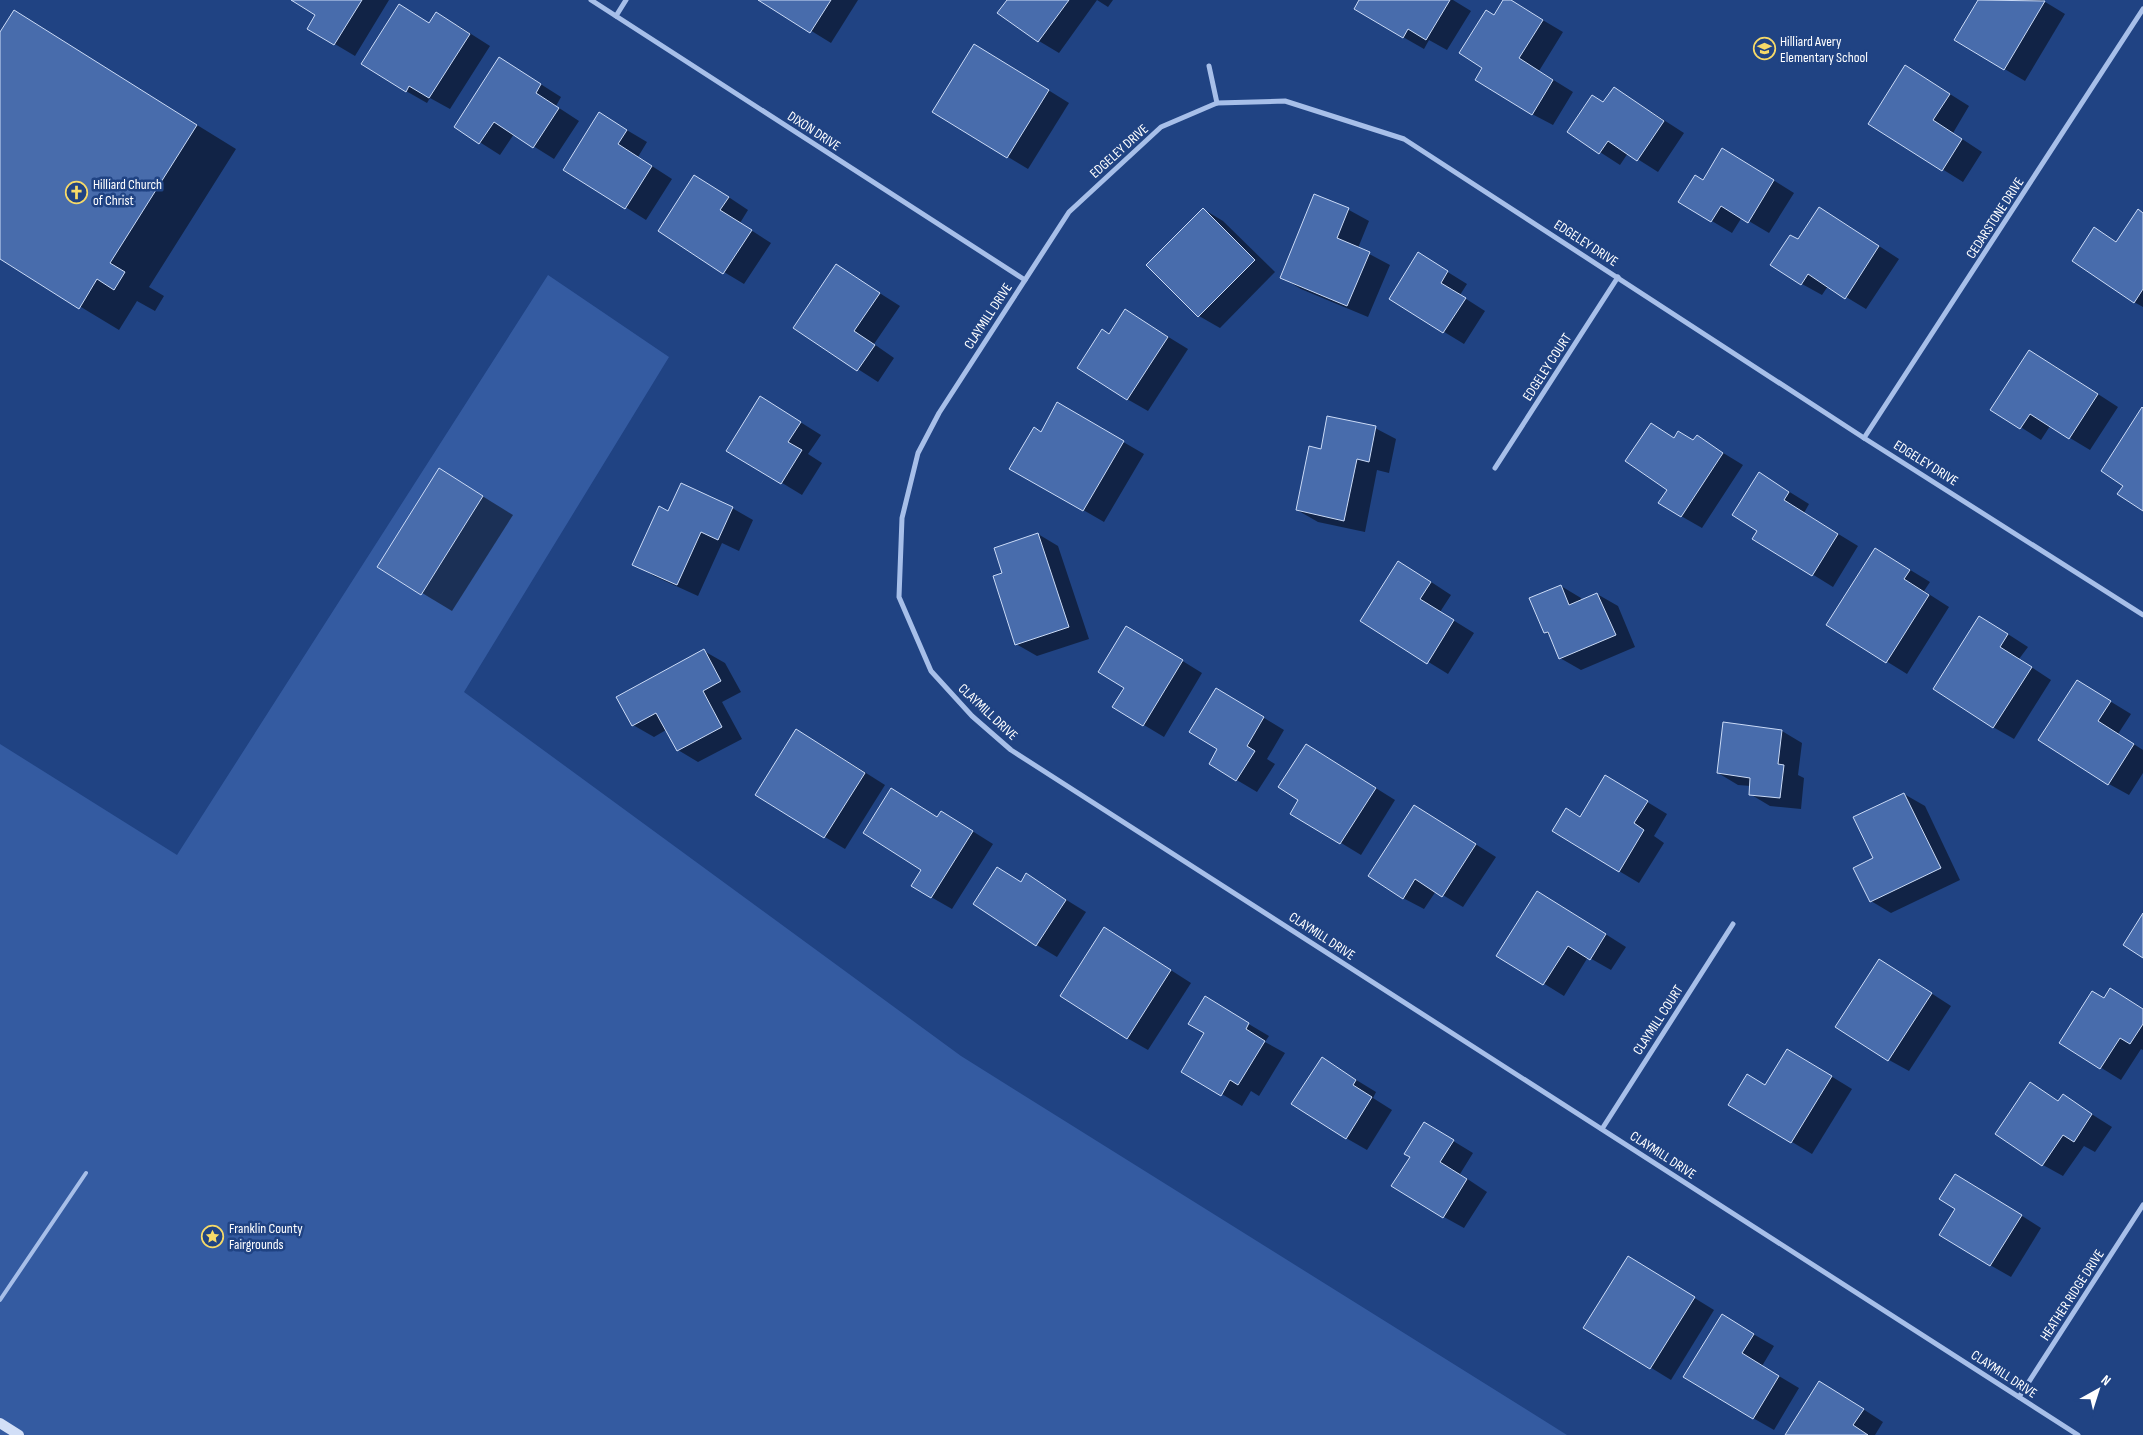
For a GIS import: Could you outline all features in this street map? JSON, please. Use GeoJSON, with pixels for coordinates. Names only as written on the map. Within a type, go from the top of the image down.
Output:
{"type":"FeatureCollection","features":[{"type":"Feature","properties":{"kind":"street","name":"DIXON DRIVE"},"geometry":{"type":"LineString","coordinates":[[591,0],[1025,280]]}},
{"type":"Feature","properties":{"kind":"street"},"geometry":{"type":"LineString","coordinates":[[616,16],[626,0]]}},
{"type":"Feature","properties":{"kind":"street","name":"CEDARSTONE DRIVE"},"geometry":{"type":"LineString","coordinates":[[1864,438],[2143,9]]}},
{"type":"Feature","properties":{"kind":"street"},"geometry":{"type":"LineString","coordinates":[[1210,66],[1217,103]]}},
{"type":"Feature","properties":{"kind":"street","name":"EDGELEY DRIVE"},"geometry":{"type":"LineString","coordinates":[[1025,280],[1069,212],[1161,127],[1217,103],[1285,101],[1404,139],[1864,438],[2143,615]]}},
{"type":"Feature","properties":{"kind":"street","name":"EDGELEY COURT"},"geometry":{"type":"LineString","coordinates":[[1495,468],[1618,277]]}},
{"type":"Feature","properties":{"kind":"street","name":"CLAYMILL DRIVE"},"geometry":{"type":"LineString","coordinates":[[1025,280],[939,413],[922,445],[918,453],[902,518],[899,596],[931,671],[972,716],[1011,750],[2078,1435]]}},
{"type":"Feature","properties":{"kind":"street","name":"CLAYMILL COURT"},"geometry":{"type":"LineString","coordinates":[[1602,1129],[1733,924]]}},
{"type":"Feature","properties":{"kind":"street","name":"HEATHER RIDGE DRIVE"},"geometry":{"type":"LineString","coordinates":[[2019,1397],[2143,1205]]}},
{"type":"Feature","properties":{"kind":"street"},"geometry":{"type":"LineString","coordinates":[[0,1423],[19,1435]]}},
{"type":"Feature","properties":{"kind":"lane"},"geometry":{"type":"LineString","coordinates":[[0,1300],[86,1174]]}},
{"type":"Feature","properties":{"kind":"shaded area"},"geometry":{"type":"Polygon","coordinates":[[[548,275],[669,357],[464,692],[961,1056],[1567,1435],[0,1435],[0,744],[177,855],[548,275]]]}},
{"type":"Feature","properties":{"kind":"building"},"geometry":{"type":"Polygon","coordinates":[[[291,0],[362,0],[334,45],[307,29],[315,15],[291,0]]]}},
{"type":"Feature","properties":{"kind":"building"},"geometry":{"type":"Polygon","coordinates":[[[758,0],[831,0],[810,33],[758,0]]]}},
{"type":"Feature","properties":{"kind":"building"},"geometry":{"type":"Polygon","coordinates":[[[1007,0],[1069,0],[1038,42],[997,13],[1007,0]]]}},
{"type":"Feature","properties":{"kind":"building"},"geometry":{"type":"Polygon","coordinates":[[[1359,0],[1450,0],[1426,40],[1408,29],[1403,38],[1354,9],[1359,0]]]}},
{"type":"Feature","properties":{"kind":"building"},"geometry":{"type":"Polygon","coordinates":[[[1503,0],[1511,0],[1543,20],[1519,58],[1553,80],[1532,115],[1475,80],[1482,68],[1459,53],[1486,10],[1494,15],[1503,0]]]}},
{"type":"Feature","properties":{"kind":"building"},"geometry":{"type":"Polygon","coordinates":[[[1978,0],[2045,1],[2004,70],[1954,40],[1978,0]]]}},
{"type":"Feature","properties":{"kind":"building"},"geometry":{"type":"Polygon","coordinates":[[[399,4],[429,23],[436,12],[470,34],[429,98],[409,86],[406,92],[361,64],[399,4]]]}},
{"type":"Feature","properties":{"kind":"building","name":"Hilliard Church of Christ"},"geometry":{"type":"Polygon","coordinates":[[[14,10],[197,125],[110,263],[125,272],[114,290],[97,279],[79,309],[0,259],[0,32],[14,10]]]}},
{"type":"Feature","properties":{"kind":"building"},"geometry":{"type":"Polygon","coordinates":[[[974,44],[1049,90],[1007,158],[932,112],[974,44]]]}},
{"type":"Feature","properties":{"kind":"building"},"geometry":{"type":"Polygon","coordinates":[[[499,57],[541,84],[536,93],[559,108],[533,148],[494,122],[479,144],[454,127],[499,57]]]}},
{"type":"Feature","properties":{"kind":"building"},"geometry":{"type":"Polygon","coordinates":[[[1905,65],[1950,94],[1933,120],[1962,139],[1942,171],[1868,124],[1905,65]]]}},
{"type":"Feature","properties":{"kind":"building"},"geometry":{"type":"Polygon","coordinates":[[[1614,87],[1664,121],[1637,161],[1608,141],[1599,154],[1567,132],[1592,95],[1603,102],[1614,87]]]}},
{"type":"Feature","properties":{"kind":"building"},"geometry":{"type":"Polygon","coordinates":[[[599,112],[627,130],[618,144],[652,166],[625,209],[563,170],[599,112]]]}},
{"type":"Feature","properties":{"kind":"building"},"geometry":{"type":"Polygon","coordinates":[[[1722,148],[1774,180],[1748,223],[1721,206],[1711,222],[1678,202],[1695,175],[1703,180],[1722,148]]]}},
{"type":"Feature","properties":{"kind":"building"},"geometry":{"type":"Polygon","coordinates":[[[694,175],[729,197],[720,210],[752,230],[723,274],[658,231],[694,175]]]}},
{"type":"Feature","properties":{"kind":"building"},"geometry":{"type":"Polygon","coordinates":[[[1314,194],[1349,208],[1337,238],[1370,252],[1347,306],[1280,278],[1314,194]]]}},
{"type":"Feature","properties":{"kind":"building"},"geometry":{"type":"Polygon","coordinates":[[[1819,207],[1879,246],[1845,299],[1808,274],[1801,285],[1770,265],[1790,235],[1798,239],[1819,207]]]}},
{"type":"Feature","properties":{"kind":"building"},"geometry":{"type":"Polygon","coordinates":[[[1203,208],[1255,260],[1198,317],[1146,265],[1203,208]]]}},
{"type":"Feature","properties":{"kind":"building"},"geometry":{"type":"Polygon","coordinates":[[[2138,209],[2143,213],[2143,289],[2134,303],[2072,261],[2094,227],[2116,242],[2138,209]]]}},
{"type":"Feature","properties":{"kind":"building"},"geometry":{"type":"Polygon","coordinates":[[[1418,252],[1448,271],[1441,283],[1466,298],[1443,333],[1389,299],[1418,252]]]}},
{"type":"Feature","properties":{"kind":"building"},"geometry":{"type":"Polygon","coordinates":[[[836,264],[880,293],[854,331],[875,345],[857,371],[793,328],[836,264]]]}},
{"type":"Feature","properties":{"kind":"building"},"geometry":{"type":"Polygon","coordinates":[[[1125,309],[1168,337],[1127,400],[1077,368],[1102,329],[1109,334],[1125,309]]]}},
{"type":"Feature","properties":{"kind":"building"},"geometry":{"type":"Polygon","coordinates":[[[2029,350],[2098,394],[2069,439],[2030,414],[2020,429],[1990,410],[2029,350]]]}},
{"type":"Feature","properties":{"kind":"building"},"geometry":{"type":"Polygon","coordinates":[[[760,396],[801,422],[788,442],[802,450],[781,484],[726,451],[760,396]]]}},
{"type":"Feature","properties":{"kind":"building"},"geometry":{"type":"Polygon","coordinates":[[[1057,402],[1124,441],[1083,511],[1009,469],[1034,427],[1041,432],[1057,402]]]}},
{"type":"Feature","properties":{"kind":"building"},"geometry":{"type":"Polygon","coordinates":[[[2142,407],[2143,511],[2117,494],[2123,486],[2101,471],[2142,407]]]}},
{"type":"Feature","properties":{"kind":"building"},"geometry":{"type":"Polygon","coordinates":[[[1327,416],[1376,426],[1369,462],[1357,459],[1344,521],[1296,510],[1309,446],[1321,449],[1327,416]]]}},
{"type":"Feature","properties":{"kind":"building"},"geometry":{"type":"Polygon","coordinates":[[[1651,423],[1674,438],[1678,431],[1693,440],[1697,435],[1723,453],[1681,517],[1658,503],[1667,490],[1625,461],[1651,423]]]}},
{"type":"Feature","properties":{"kind":"building"},"geometry":{"type":"Polygon","coordinates":[[[439,468],[483,496],[421,595],[377,567],[439,468]]]}},
{"type":"Feature","properties":{"kind":"building"},"geometry":{"type":"Polygon","coordinates":[[[1759,472],[1789,492],[1784,500],[1838,534],[1812,576],[1752,539],[1757,531],[1732,515],[1759,472]]]}},
{"type":"Feature","properties":{"kind":"building"},"geometry":{"type":"Polygon","coordinates":[[[681,483],[733,507],[718,540],[701,532],[677,585],[632,565],[659,506],[668,511],[681,483]]]}},
{"type":"Feature","properties":{"kind":"building"},"geometry":{"type":"Polygon","coordinates":[[[1038,533],[1069,627],[1015,645],[993,576],[1002,573],[994,548],[1038,533]]]}},
{"type":"Feature","properties":{"kind":"building"},"geometry":{"type":"Polygon","coordinates":[[[1875,548],[1910,570],[1904,579],[1929,595],[1886,663],[1826,625],[1875,548]]]}},
{"type":"Feature","properties":{"kind":"building"},"geometry":{"type":"Polygon","coordinates":[[[1398,561],[1431,582],[1420,599],[1454,620],[1427,664],[1360,621],[1398,561]]]}},
{"type":"Feature","properties":{"kind":"building"},"geometry":{"type":"Polygon","coordinates":[[[1561,585],[1569,605],[1597,593],[1616,635],[1559,659],[1548,632],[1544,633],[1529,598],[1561,585]]]}},
{"type":"Feature","properties":{"kind":"building"},"geometry":{"type":"Polygon","coordinates":[[[1979,616],[2008,634],[2000,647],[2032,667],[1993,728],[1933,689],[1979,616]]]}},
{"type":"Feature","properties":{"kind":"building"},"geometry":{"type":"Polygon","coordinates":[[[1126,626],[1183,660],[1143,726],[1112,707],[1124,688],[1098,672],[1126,626]]]}},
{"type":"Feature","properties":{"kind":"building"},"geometry":{"type":"Polygon","coordinates":[[[704,649],[721,681],[703,691],[722,727],[677,751],[656,713],[632,726],[616,697],[704,649]]]}},
{"type":"Feature","properties":{"kind":"building"},"geometry":{"type":"Polygon","coordinates":[[[2077,680],[2111,701],[2098,721],[2134,744],[2108,785],[2038,740],[2077,680]]]}},
{"type":"Feature","properties":{"kind":"building"},"geometry":{"type":"Polygon","coordinates":[[[1216,688],[1264,717],[1247,746],[1255,751],[1236,781],[1209,764],[1217,749],[1189,732],[1216,688]]]}},
{"type":"Feature","properties":{"kind":"building"},"geometry":{"type":"Polygon","coordinates":[[[1723,722],[1782,730],[1778,764],[1784,765],[1780,798],[1749,795],[1750,778],[1717,773],[1723,722]]]}},
{"type":"Feature","properties":{"kind":"building"},"geometry":{"type":"Polygon","coordinates":[[[796,729],[865,773],[824,838],[755,795],[796,729]]]}},
{"type":"Feature","properties":{"kind":"building"},"geometry":{"type":"Polygon","coordinates":[[[1306,744],[1376,788],[1340,844],[1290,814],[1298,800],[1278,787],[1306,744]]]}},
{"type":"Feature","properties":{"kind":"building"},"geometry":{"type":"Polygon","coordinates":[[[1605,775],[1648,801],[1634,823],[1644,830],[1619,872],[1552,831],[1566,808],[1580,817],[1605,775]]]}},
{"type":"Feature","properties":{"kind":"building"},"geometry":{"type":"Polygon","coordinates":[[[891,788],[937,817],[941,811],[973,831],[931,898],[911,886],[921,870],[863,833],[891,788]]]}},
{"type":"Feature","properties":{"kind":"building"},"geometry":{"type":"Polygon","coordinates":[[[1904,793],[1941,868],[1870,902],[1853,868],[1873,858],[1853,817],[1904,793]]]}},
{"type":"Feature","properties":{"kind":"building"},"geometry":{"type":"Polygon","coordinates":[[[1414,805],[1476,844],[1442,897],[1415,879],[1403,899],[1368,876],[1414,805]]]}},
{"type":"Feature","properties":{"kind":"building"},"geometry":{"type":"Polygon","coordinates":[[[997,867],[1021,882],[1026,873],[1066,900],[1036,946],[973,904],[997,867]]]}},
{"type":"Feature","properties":{"kind":"building"},"geometry":{"type":"Polygon","coordinates":[[[1537,891],[1606,934],[1590,960],[1568,946],[1543,985],[1496,956],[1537,891]]]}},
{"type":"Feature","properties":{"kind":"building"},"geometry":{"type":"Polygon","coordinates":[[[2143,913],[2143,958],[2123,945],[2143,913]]]}},
{"type":"Feature","properties":{"kind":"building"},"geometry":{"type":"Polygon","coordinates":[[[1104,927],[1171,970],[1127,1039],[1060,996],[1104,927]]]}},
{"type":"Feature","properties":{"kind":"building"},"geometry":{"type":"Polygon","coordinates":[[[1879,959],[1932,993],[1888,1061],[1835,1027],[1879,959]]]}},
{"type":"Feature","properties":{"kind":"building"},"geometry":{"type":"Polygon","coordinates":[[[2110,988],[2143,1009],[2143,1024],[2130,1044],[2120,1038],[2100,1069],[2059,1043],[2092,991],[2104,998],[2110,988]]]}},
{"type":"Feature","properties":{"kind":"building"},"geometry":{"type":"Polygon","coordinates":[[[1205,996],[1249,1023],[1246,1029],[1265,1041],[1238,1085],[1230,1080],[1221,1096],[1181,1072],[1204,1033],[1188,1024],[1205,996]]]}},
{"type":"Feature","properties":{"kind":"building"},"geometry":{"type":"Polygon","coordinates":[[[1787,1049],[1832,1076],[1791,1143],[1728,1105],[1747,1074],[1765,1085],[1787,1049]]]}},
{"type":"Feature","properties":{"kind":"building"},"geometry":{"type":"Polygon","coordinates":[[[1322,1057],[1356,1080],[1353,1085],[1372,1097],[1346,1139],[1291,1104],[1322,1057]]]}},
{"type":"Feature","properties":{"kind":"building"},"geometry":{"type":"Polygon","coordinates":[[[2030,1082],[2058,1101],[2063,1094],[2092,1114],[2074,1142],[2063,1135],[2042,1166],[1995,1134],[2030,1082]]]}},
{"type":"Feature","properties":{"kind":"building"},"geometry":{"type":"Polygon","coordinates":[[[1424,1122],[1454,1140],[1440,1162],[1467,1179],[1443,1218],[1391,1186],[1410,1157],[1404,1154],[1424,1122]]]}},
{"type":"Feature","properties":{"kind":"building"},"geometry":{"type":"Polygon","coordinates":[[[1955,1174],[2022,1215],[1990,1266],[1939,1235],[1955,1209],[1939,1199],[1955,1174]]]}},
{"type":"Feature","properties":{"kind":"building"},"geometry":{"type":"Polygon","coordinates":[[[1628,1256],[1695,1297],[1650,1369],[1583,1328],[1628,1256]]]}},
{"type":"Feature","properties":{"kind":"building"},"geometry":{"type":"Polygon","coordinates":[[[1722,1314],[1754,1334],[1742,1353],[1779,1376],[1753,1419],[1683,1377],[1722,1314]]]}},
{"type":"Feature","properties":{"kind":"building"},"geometry":{"type":"Polygon","coordinates":[[[1819,1381],[1864,1409],[1853,1425],[1868,1435],[1785,1435],[1819,1381]]]}},
{"type":"Feature","properties":{"kind":"place","name":"Hilliard Avery Elementary School"},"geometry":{"type":"Point","coordinates":[1764,49]}},
{"type":"Feature","properties":{"kind":"place","name":"Hilliard Church of Christ"},"geometry":{"type":"Point","coordinates":[77,192]}},
{"type":"Feature","properties":{"kind":"place","name":"Franklin County Fairgrounds"},"geometry":{"type":"Point","coordinates":[213,1236]}}]}
